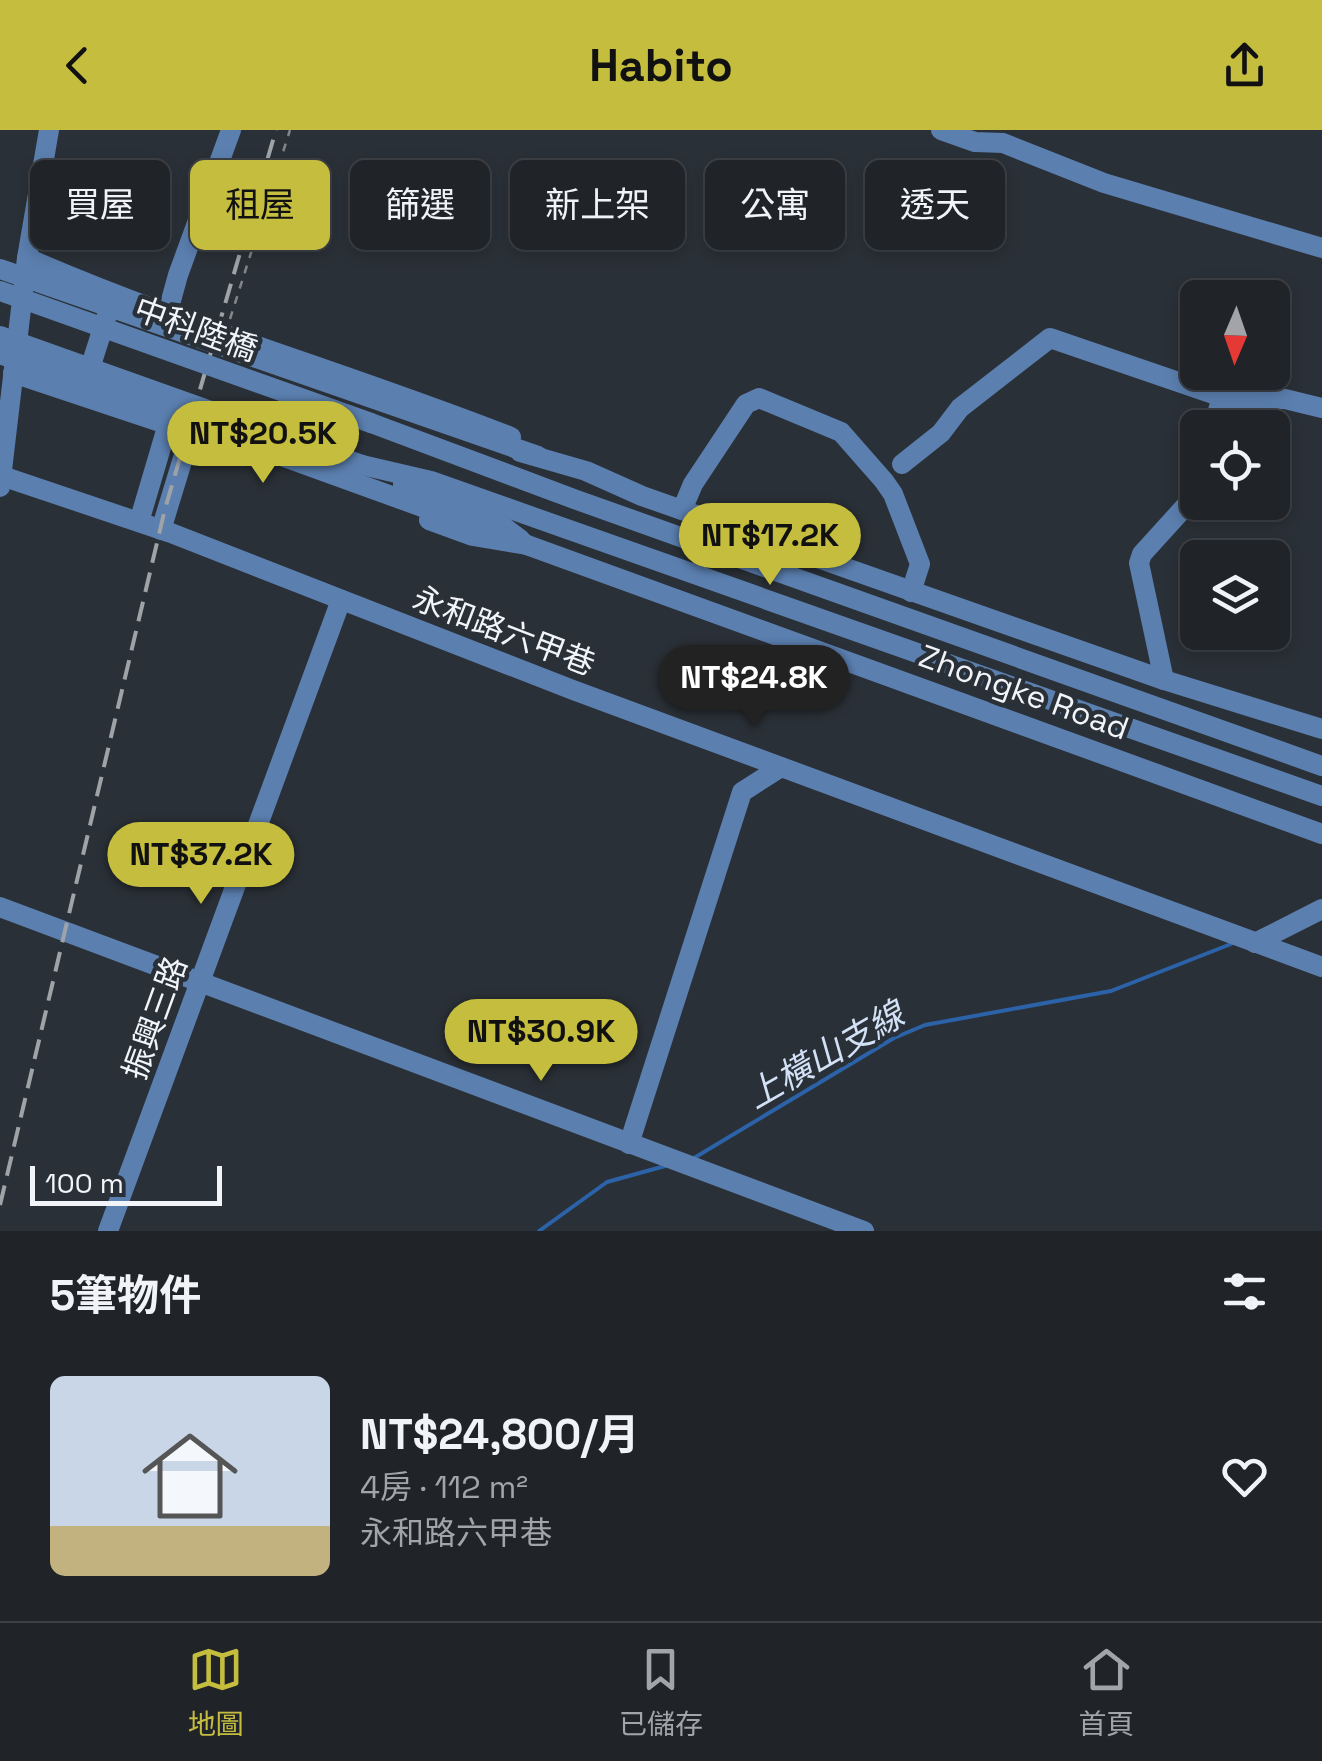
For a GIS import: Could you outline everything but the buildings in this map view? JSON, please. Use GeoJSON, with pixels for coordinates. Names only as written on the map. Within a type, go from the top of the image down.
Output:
{"type":"FeatureCollection","features":[{"type":"Feature","properties":{"kind":"street"},"geometry":{"type":"LineString","coordinates":[[1,482],[27,258],[48,130]]}},
{"type":"Feature","properties":{"kind":"street"},"geometry":{"type":"LineString","coordinates":[[167,315],[230,130]]}},
{"type":"Feature","properties":{"kind":"street"},"geometry":{"type":"LineString","coordinates":[[941,130],[975,142],[1003,143],[1104,183],[1322,248]]}},
{"type":"Feature","properties":{"kind":"street"},"geometry":{"type":"LineString","coordinates":[[27,258],[113,296],[482,426],[586,471]]}},
{"type":"Feature","properties":{"kind":"street"},"geometry":{"type":"LineString","coordinates":[[0,269],[586,471]]}},
{"type":"Feature","properties":{"kind":"street","name":"中科陸橋"},"geometry":{"type":"LineString","coordinates":[[0,291],[371,423]]}},
{"type":"Feature","properties":{"kind":"street"},"geometry":{"type":"LineString","coordinates":[[81,396],[113,296]]}},
{"type":"Feature","properties":{"kind":"street"},"geometry":{"type":"LineString","coordinates":[[0,336],[362,465],[500,524],[526,544]]}},
{"type":"Feature","properties":{"kind":"street"},"geometry":{"type":"LineString","coordinates":[[902,464],[941,433],[960,408],[1050,338],[1228,398],[1285,400],[1322,408]]}},
{"type":"Feature","properties":{"kind":"street"},"geometry":{"type":"LineString","coordinates":[[0,354],[526,544]]}},
{"type":"Feature","properties":{"kind":"street","name":"Zhongke Road"},"geometry":{"type":"LineString","coordinates":[[12,373],[168,424],[473,536],[526,544],[1322,834]]}},
{"type":"Feature","properties":{"kind":"street"},"geometry":{"type":"LineString","coordinates":[[682,510],[693,484],[746,404],[759,398],[840,432],[884,480],[894,494],[920,564],[911,592]]}},
{"type":"Feature","properties":{"kind":"street"},"geometry":{"type":"LineString","coordinates":[[1218,410],[1228,398]]}},
{"type":"Feature","properties":{"kind":"street"},"geometry":{"type":"LineString","coordinates":[[371,423],[538,456]]}},
{"type":"Feature","properties":{"kind":"street","name":"Zhongke Road"},"geometry":{"type":"LineString","coordinates":[[371,423],[1322,766]]}},
{"type":"Feature","properties":{"kind":"street"},"geometry":{"type":"LineString","coordinates":[[139,522],[168,424]]}},
{"type":"Feature","properties":{"kind":"street"},"geometry":{"type":"LineString","coordinates":[[161,530],[190,432]]}},
{"type":"Feature","properties":{"kind":"street","name":"Zhongke Road"},"geometry":{"type":"LineString","coordinates":[[362,465],[432,481],[1322,796]]}},
{"type":"Feature","properties":{"kind":"street","name":"Zhongke Road"},"geometry":{"type":"LineString","coordinates":[[586,471],[642,496],[911,592],[1164,680],[1322,729]]}},
{"type":"Feature","properties":{"kind":"street","name":"永和路六甲巷"},"geometry":{"type":"LineString","coordinates":[[1,482],[161,530],[781,767],[1322,967]]}},
{"type":"Feature","properties":{"kind":"street"},"geometry":{"type":"LineString","coordinates":[[1164,680],[1139,563],[1142,554],[1180,512]]}},
{"type":"Feature","properties":{"kind":"street"},"geometry":{"type":"LineString","coordinates":[[781,634],[806,554]]}},
{"type":"Feature","properties":{"kind":"street","name":"振興三路"},"geometry":{"type":"LineString","coordinates":[[108,1231],[341,600]]}},
{"type":"Feature","properties":{"kind":"street"},"geometry":{"type":"LineString","coordinates":[[630,1144],[742,792],[781,767]]}},
{"type":"Feature","properties":{"kind":"street"},"geometry":{"type":"LineString","coordinates":[[0,907],[864,1231]]}},
{"type":"Feature","properties":{"kind":"street"},"geometry":{"type":"LineString","coordinates":[[1255,943],[1322,909]]}},
{"type":"Feature","properties":{"kind":"path"},"geometry":{"type":"LineString","coordinates":[[225,334],[290,130]]}},
{"type":"Feature","properties":{"kind":"waterway","name":"上橫山支線"},"geometry":{"type":"LineString","coordinates":[[694,1158],[894,1038],[925,1025],[1111,991],[1231,944]]}},
{"type":"Feature","properties":{"kind":"waterway","name":"上橫山支線"},"geometry":{"type":"LineString","coordinates":[[539,1231],[607,1182],[665,1166]]}},
{"type":"Feature","properties":{"kind":"railway"},"geometry":{"type":"LineString","coordinates":[[0,1205],[165,509],[276,130]]}}]}
